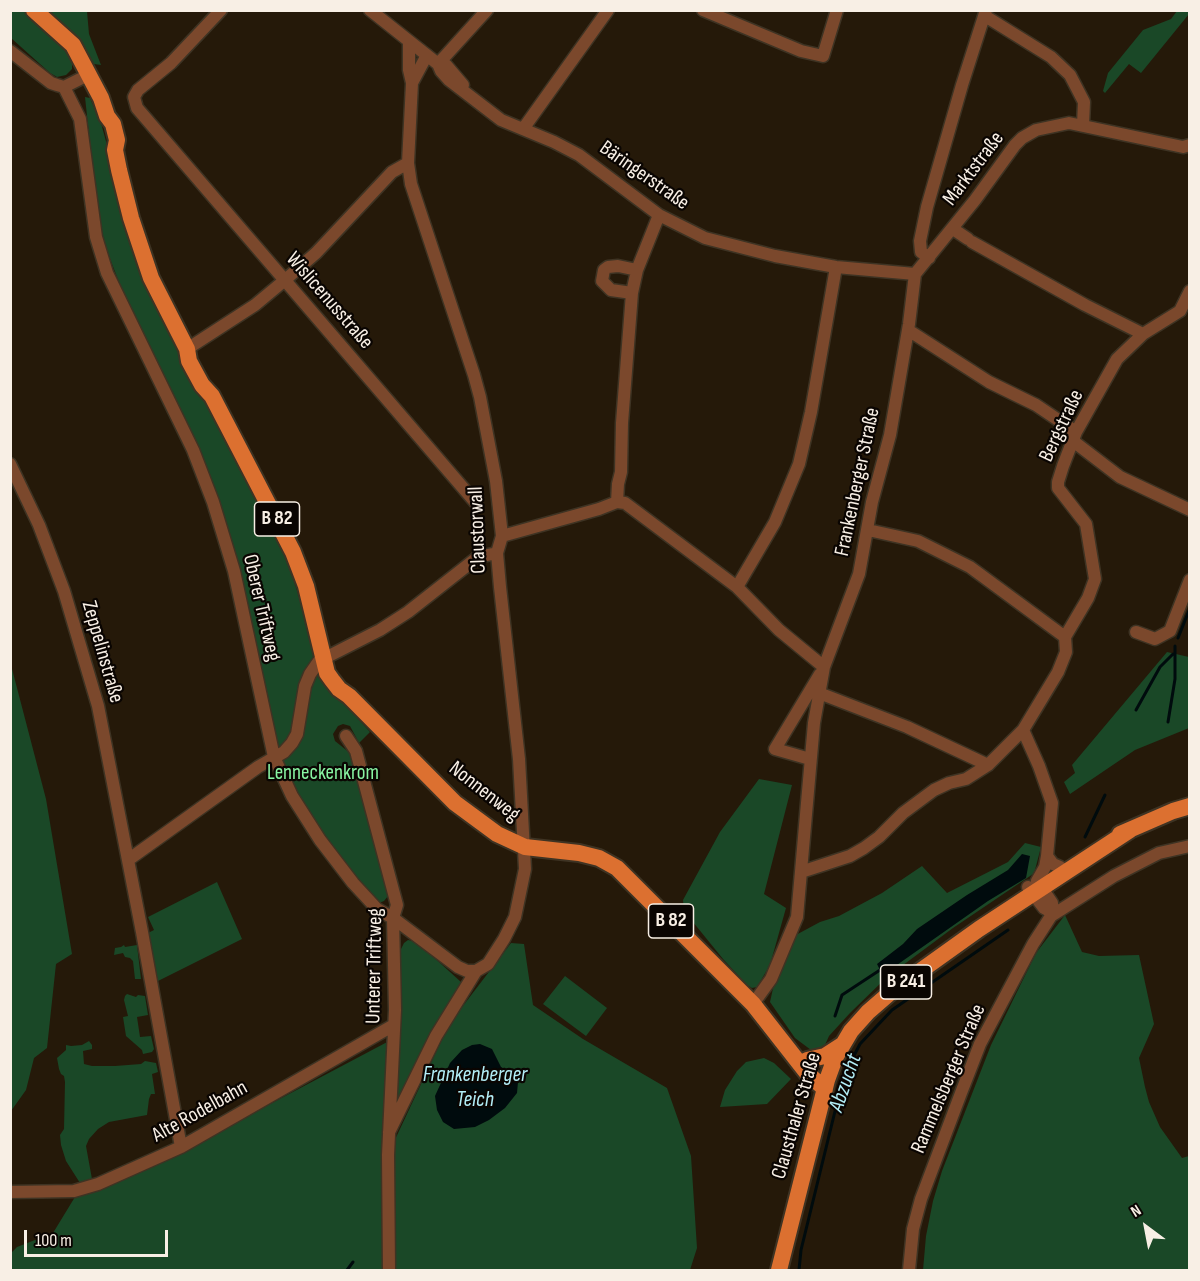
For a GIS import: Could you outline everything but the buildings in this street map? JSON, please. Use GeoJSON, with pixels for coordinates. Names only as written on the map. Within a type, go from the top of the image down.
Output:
{"type":"FeatureCollection","features":[{"type":"Feature","properties":{"kind":"main road","name":"B 82"},"geometry":{"type":"LineString","coordinates":[[34,10],[59,33],[101,98],[107,116],[109,141],[115,150],[141,252],[159,297],[187,349],[196,357],[210,382],[212,396],[293,552],[306,586],[324,658]]}},
{"type":"Feature","properties":{"kind":"main road","name":"Nonnenweg"},"geometry":{"type":"LineString","coordinates":[[324,658],[327,673],[339,689],[349,696],[455,803],[496,834],[525,847],[579,853],[599,858],[617,868],[753,1004],[800,1057],[807,1073],[826,1084]]}},
{"type":"Feature","properties":{"kind":"main road","name":"Clausthaler Straße"},"geometry":{"type":"LineString","coordinates":[[779,1270],[826,1084],[842,1044],[859,1021],[879,1002],[1060,867],[1095,845],[1173,811],[1190,806]]}},
{"type":"Feature","properties":{"kind":"main road","name":"Clausthaler Straße"},"geometry":{"type":"LineString","coordinates":[[1035,887],[1130,830]]}},
{"type":"Feature","properties":{"kind":"main road"},"geometry":{"type":"LineString","coordinates":[[800,1057],[825,1056],[842,1044]]}},
{"type":"Feature","properties":{"kind":"street","name":"Wislicenusstraße"},"geometry":{"type":"LineString","coordinates":[[220,10],[171,63],[138,90],[134,97],[137,108],[476,503]]}},
{"type":"Feature","properties":{"kind":"street","name":"Bäringerstraße"},"geometry":{"type":"LineString","coordinates":[[370,10],[438,64],[447,65],[469,94],[501,120],[579,155],[659,215],[705,238],[836,271],[915,274]]}},
{"type":"Feature","properties":{"kind":"street"},"geometry":{"type":"LineString","coordinates":[[438,64],[487,10]]}},
{"type":"Feature","properties":{"kind":"street"},"geometry":{"type":"LineString","coordinates":[[523,129],[608,10]]}},
{"type":"Feature","properties":{"kind":"street"},"geometry":{"type":"LineString","coordinates":[[703,10],[801,51],[823,56],[837,10]]}},
{"type":"Feature","properties":{"kind":"street"},"geometry":{"type":"LineString","coordinates":[[929,258],[921,252],[920,241],[927,207],[962,85],[986,13],[1051,57],[1070,75],[1084,102],[1083,125]]}},
{"type":"Feature","properties":{"kind":"street","name":"Claustorwall"},"geometry":{"type":"LineString","coordinates":[[389,1132],[436,1036],[476,971],[488,964],[495,955],[514,917],[525,869],[519,759],[497,553],[502,536],[496,481],[480,397],[418,207],[408,163],[412,83],[409,69],[409,41]]}},
{"type":"Feature","properties":{"kind":"street"},"geometry":{"type":"LineString","coordinates":[[10,51],[51,83],[64,87],[88,75]]}},
{"type":"Feature","properties":{"kind":"street","name":"Claustorwall"},"geometry":{"type":"LineString","coordinates":[[412,83],[427,55]]}},
{"type":"Feature","properties":{"kind":"street","name":"Oberer Triftweg"},"geometry":{"type":"LineString","coordinates":[[64,87],[80,119],[96,237],[107,273],[193,450],[216,512],[234,571],[274,757],[292,796],[320,840],[353,883],[377,909],[393,918],[458,967],[467,971],[476,971]]}},
{"type":"Feature","properties":{"kind":"street","name":"Marktstraße"},"geometry":{"type":"LineString","coordinates":[[915,274],[953,229],[1015,145],[1036,130],[1069,123],[1183,147],[1190,145]]}},
{"type":"Feature","properties":{"kind":"street"},"geometry":{"type":"LineString","coordinates":[[187,349],[255,305],[285,280],[316,253],[392,172],[408,163]]}},
{"type":"Feature","properties":{"kind":"street"},"geometry":{"type":"LineString","coordinates":[[617,502],[621,472],[622,423],[632,293],[637,270],[659,215]]}},
{"type":"Feature","properties":{"kind":"street"},"geometry":{"type":"LineString","coordinates":[[953,229],[1084,305],[1143,334]]}},
{"type":"Feature","properties":{"kind":"street"},"geometry":{"type":"LineString","coordinates":[[632,293],[607,288],[602,281],[602,275],[604,270],[613,266],[637,270]]}},
{"type":"Feature","properties":{"kind":"street"},"geometry":{"type":"LineString","coordinates":[[736,587],[775,522],[799,464],[811,412],[836,271]]}},
{"type":"Feature","properties":{"kind":"street","name":"Frankenberger Straße"},"geometry":{"type":"LineString","coordinates":[[753,1004],[771,979],[797,917],[810,759],[819,693],[824,667],[859,573],[872,502],[890,435],[915,274]]}},
{"type":"Feature","properties":{"kind":"street","name":"Bergstraße"},"geometry":{"type":"LineString","coordinates":[[801,872],[850,856],[879,837],[903,813],[934,790],[966,779],[988,765],[1023,730],[1058,672],[1066,652],[1065,637],[1088,598],[1095,579],[1086,524],[1058,489],[1060,474],[1074,436],[1117,359],[1143,334],[1180,311],[1190,291]]}},
{"type":"Feature","properties":{"kind":"street"},"geometry":{"type":"LineString","coordinates":[[908,330],[989,382],[1036,405],[1120,477],[1190,510]]}},
{"type":"Feature","properties":{"kind":"street","name":"Zeppelinstraße"},"geometry":{"type":"LineString","coordinates":[[10,464],[39,525],[64,591],[78,633],[102,727],[181,1147]]}},
{"type":"Feature","properties":{"kind":"street"},"geometry":{"type":"LineString","coordinates":[[502,536],[617,502],[625,503],[684,543],[736,587],[779,630],[824,667],[775,749],[810,759]]}},
{"type":"Feature","properties":{"kind":"street"},"geometry":{"type":"LineString","coordinates":[[867,530],[918,541],[952,557],[988,579],[1065,637]]}},
{"type":"Feature","properties":{"kind":"street"},"geometry":{"type":"LineString","coordinates":[[128,860],[284,752],[297,734],[305,686],[319,661],[380,630],[408,612],[478,557],[497,553]]}},
{"type":"Feature","properties":{"kind":"street"},"geometry":{"type":"LineString","coordinates":[[1136,632],[1155,639],[1170,631],[1190,580]]}},
{"type":"Feature","properties":{"kind":"street"},"geometry":{"type":"LineString","coordinates":[[819,693],[907,727],[988,765]]}},
{"type":"Feature","properties":{"kind":"street"},"geometry":{"type":"LineString","coordinates":[[1023,730],[1052,803],[1045,867],[1035,887],[1052,903],[1053,913],[1114,876],[1159,853],[1189,848]]}},
{"type":"Feature","properties":{"kind":"street","name":"Unterer Triftweg"},"geometry":{"type":"LineString","coordinates":[[346,736],[356,751],[397,905],[393,918],[394,1025],[389,1132],[389,1270]]}},
{"type":"Feature","properties":{"kind":"street"},"geometry":{"type":"LineString","coordinates":[[1047,856],[1053,864],[1060,867]]}},
{"type":"Feature","properties":{"kind":"street","name":"Rammelsberger Straße"},"geometry":{"type":"LineString","coordinates":[[909,1270],[913,1229],[921,1199],[980,1044],[1033,944],[1053,913]]}},
{"type":"Feature","properties":{"kind":"street","name":"Alte Rodelbahn"},"geometry":{"type":"LineString","coordinates":[[10,1192],[81,1190],[98,1184],[181,1147],[394,1025]]}},
{"type":"Feature","properties":{"kind":"green space"},"geometry":{"type":"Polygon","coordinates":[[[10,11],[27,11],[66,49],[72,60],[72,69],[66,75],[57,77],[50,73],[11,38],[10,11]]]}},
{"type":"Feature","properties":{"kind":"green space"},"geometry":{"type":"Polygon","coordinates":[[[50,11],[87,11],[89,34],[101,65],[94,64],[79,42],[50,11]]]}},
{"type":"Feature","properties":{"kind":"green space"},"geometry":{"type":"Polygon","coordinates":[[[1177,11],[1189,11],[1189,14],[1141,73],[1129,64],[1105,93],[1103,91],[1108,73],[1143,30],[1171,19],[1177,11]]]}},
{"type":"Feature","properties":{"kind":"green space"},"geometry":{"type":"Polygon","coordinates":[[[85,97],[90,98],[101,123],[124,207],[271,523],[289,565],[299,597],[303,600],[316,656],[289,742],[279,749],[275,748],[229,534],[206,468],[169,385],[127,303],[107,251],[98,220],[85,97]]]}},
{"type":"Feature","properties":{"kind":"green space"},"geometry":{"type":"Polygon","coordinates":[[[1167,652],[1189,657],[1189,728],[1135,750],[1070,794],[1064,782],[1075,773],[1072,765],[1167,652]]]}},
{"type":"Feature","properties":{"kind":"green space"},"geometry":{"type":"Polygon","coordinates":[[[11,665],[46,799],[72,954],[56,964],[47,1048],[34,1058],[26,1090],[11,1111],[11,665]]]}},
{"type":"Feature","properties":{"kind":"green space","name":"Lenneckenkrom"},"geometry":{"type":"Polygon","coordinates":[[[318,669],[370,732],[359,743],[350,726],[343,724],[338,726],[333,734],[335,741],[350,753],[388,889],[388,896],[379,903],[373,900],[318,832],[296,794],[281,761],[299,743],[304,733],[310,687],[318,669]]]}},
{"type":"Feature","properties":{"kind":"green space"},"geometry":{"type":"Polygon","coordinates":[[[759,779],[792,785],[764,894],[786,908],[770,965],[757,987],[752,988],[723,959],[684,911],[683,900],[720,832],[759,779]]]}},
{"type":"Feature","properties":{"kind":"green space"},"geometry":{"type":"Polygon","coordinates":[[[1025,843],[1041,847],[1033,874],[953,928],[887,977],[850,1013],[819,1050],[811,1050],[795,1038],[770,1002],[774,984],[794,936],[882,893],[922,866],[947,893],[1008,862],[1025,843]]]}},
{"type":"Feature","properties":{"kind":"green space"},"geometry":{"type":"Polygon","coordinates":[[[217,882],[242,939],[158,981],[148,933],[154,930],[148,917],[217,882]]]}},
{"type":"Feature","properties":{"kind":"green space"},"geometry":{"type":"Polygon","coordinates":[[[1065,915],[1082,952],[1099,956],[1139,955],[1154,1024],[1139,1058],[1145,1087],[1160,1127],[1182,1158],[1189,1156],[1189,1270],[923,1270],[926,1236],[942,1171],[991,1045],[1036,953],[1065,915]]]}},
{"type":"Feature","properties":{"kind":"green space"},"geometry":{"type":"Polygon","coordinates":[[[408,940],[417,942],[461,982],[402,1097],[395,1095],[400,1055],[400,963],[401,949],[408,940]]]}},
{"type":"Feature","properties":{"kind":"green space"},"geometry":{"type":"Polygon","coordinates":[[[511,943],[524,944],[533,1005],[583,1039],[667,1088],[691,1156],[697,1248],[690,1270],[11,1270],[10,1254],[17,1247],[53,1233],[78,1192],[168,1158],[391,1040],[392,1146],[443,1037],[459,1011],[511,943]]]}},
{"type":"Feature","properties":{"kind":"green space"},"geometry":{"type":"Polygon","coordinates":[[[124,945],[125,947],[137,945],[141,979],[135,979],[133,961],[130,958],[125,957],[123,953],[114,955],[115,948],[124,945]]]}},
{"type":"Feature","properties":{"kind":"green space"},"geometry":{"type":"Polygon","coordinates":[[[565,976],[607,1008],[586,1036],[543,1004],[565,976]]]}},
{"type":"Feature","properties":{"kind":"green space"},"geometry":{"type":"Polygon","coordinates":[[[127,994],[136,997],[145,996],[148,1015],[137,1017],[140,1037],[151,1036],[154,1049],[152,1052],[143,1054],[142,1050],[126,1036],[123,1017],[128,1016],[124,1000],[127,994]]]}},
{"type":"Feature","properties":{"kind":"green space"},"geometry":{"type":"Polygon","coordinates":[[[89,1041],[92,1049],[83,1051],[84,1064],[115,1066],[141,1064],[145,1061],[156,1063],[158,1072],[152,1074],[155,1094],[151,1094],[149,1099],[147,1115],[109,1122],[89,1139],[86,1146],[92,1179],[80,1183],[66,1161],[61,1145],[60,1135],[64,1129],[65,1082],[57,1058],[66,1050],[66,1045],[82,1045],[89,1041]]]}},
{"type":"Feature","properties":{"kind":"green space"},"geometry":{"type":"Polygon","coordinates":[[[764,1058],[774,1063],[791,1079],[767,1104],[720,1107],[725,1090],[737,1071],[746,1062],[764,1058]]]}},
{"type":"Feature","properties":{"kind":"water"},"geometry":{"type":"Polygon","coordinates":[[[1022,854],[1030,856],[1026,878],[988,901],[884,974],[880,970],[877,964],[903,944],[917,929],[1008,870],[1022,854]]]}},
{"type":"Feature","properties":{"kind":"water","name":"Frankenberger Teich"},"geometry":{"type":"Polygon","coordinates":[[[480,1044],[492,1049],[501,1067],[511,1073],[518,1082],[517,1093],[505,1108],[489,1120],[475,1127],[454,1129],[443,1122],[437,1110],[435,1096],[450,1063],[462,1050],[480,1044]]]}},
{"type":"Feature","properties":{"kind":"waterway","name":"Abzucht"},"geometry":{"type":"LineString","coordinates":[[1178,638],[1190,608]]}},
{"type":"Feature","properties":{"kind":"waterway","name":"Abzucht"},"geometry":{"type":"LineString","coordinates":[[1168,722],[1175,679],[1175,646]]}},
{"type":"Feature","properties":{"kind":"waterway"},"geometry":{"type":"LineString","coordinates":[[1136,710],[1160,667],[1173,654]]}},
{"type":"Feature","properties":{"kind":"waterway","name":"Abzucht"},"geometry":{"type":"LineString","coordinates":[[1085,837],[1105,795]]}},
{"type":"Feature","properties":{"kind":"waterway","name":"Abzucht"},"geometry":{"type":"LineString","coordinates":[[799,1270],[801,1250],[838,1099],[846,1071],[860,1044],[892,1010],[1008,930]]}},
{"type":"Feature","properties":{"kind":"waterway"},"geometry":{"type":"LineString","coordinates":[[835,1016],[842,995],[880,970]]}},
{"type":"Feature","properties":{"kind":"waterway"},"geometry":{"type":"LineString","coordinates":[[347,1270],[353,1262]]}}]}
